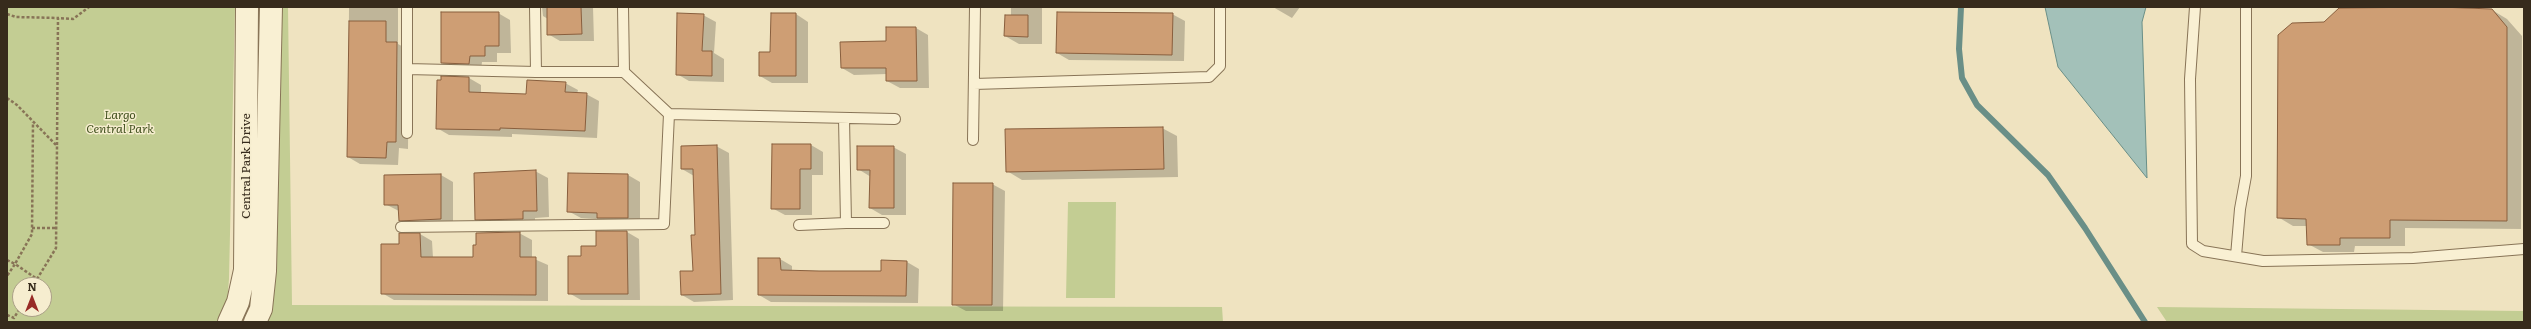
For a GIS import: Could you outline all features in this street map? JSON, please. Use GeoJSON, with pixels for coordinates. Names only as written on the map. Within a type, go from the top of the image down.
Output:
{"type":"FeatureCollection","features":[{"type":"Feature","properties":{"kind":"street","name":"Central Park Drive"},"geometry":{"type":"LineString","coordinates":[[229,322],[238,302],[245,270],[246,7]]}},
{"type":"Feature","properties":{"kind":"street","name":"Central Park Drive"},"geometry":{"type":"LineString","coordinates":[[255,322],[261,308],[265,271],[271,7]]}},
{"type":"Feature","properties":{"kind":"lane"},"geometry":{"type":"LineString","coordinates":[[407,7],[407,133]]}},
{"type":"Feature","properties":{"kind":"lane"},"geometry":{"type":"LineString","coordinates":[[535,7],[536,72]]}},
{"type":"Feature","properties":{"kind":"lane"},"geometry":{"type":"LineString","coordinates":[[623,7],[624,72]]}},
{"type":"Feature","properties":{"kind":"lane"},"geometry":{"type":"LineString","coordinates":[[973,140],[975,7]]}},
{"type":"Feature","properties":{"kind":"lane"},"geometry":{"type":"LineString","coordinates":[[974,84],[1209,77],[1220,66],[1220,7]]}},
{"type":"Feature","properties":{"kind":"lane"},"geometry":{"type":"LineString","coordinates":[[2195,7],[2190,79],[2192,244],[2203,251],[2262,261],[2413,258],[2524,249]]}},
{"type":"Feature","properties":{"kind":"lane"},"geometry":{"type":"LineString","coordinates":[[2236,256],[2240,209],[2246,176],[2246,7]]}},
{"type":"Feature","properties":{"kind":"lane"},"geometry":{"type":"LineString","coordinates":[[407,69],[536,72],[624,72],[669,114],[895,119]]}},
{"type":"Feature","properties":{"kind":"lane"},"geometry":{"type":"LineString","coordinates":[[401,227],[664,224],[669,114]]}},
{"type":"Feature","properties":{"kind":"lane"},"geometry":{"type":"LineString","coordinates":[[844,118],[846,224]]}},
{"type":"Feature","properties":{"kind":"lane"},"geometry":{"type":"LineString","coordinates":[[799,225],[884,224]]}},
{"type":"Feature","properties":{"kind":"path"},"geometry":{"type":"LineString","coordinates":[[7,14],[16,17],[73,19],[89,7]]}},
{"type":"Feature","properties":{"kind":"path"},"geometry":{"type":"LineString","coordinates":[[38,277],[56,248],[58,18]]}},
{"type":"Feature","properties":{"kind":"path"},"geometry":{"type":"LineString","coordinates":[[7,98],[17,105],[57,146]]}},
{"type":"Feature","properties":{"kind":"path"},"geometry":{"type":"LineString","coordinates":[[7,276],[32,234],[33,122]]}},
{"type":"Feature","properties":{"kind":"path"},"geometry":{"type":"LineString","coordinates":[[32,228],[56,228]]}},
{"type":"Feature","properties":{"kind":"path"},"geometry":{"type":"LineString","coordinates":[[7,260],[34,277]]}},
{"type":"Feature","properties":{"kind":"green space","name":"Largo Central Park"},"geometry":{"type":"Polygon","coordinates":[[[7,7],[235,7],[229,279],[227,304],[220,322],[7,322],[7,7]]]}},
{"type":"Feature","properties":{"kind":"green space"},"geometry":{"type":"Polygon","coordinates":[[[281,7],[288,7],[292,305],[1222,307],[1223,322],[266,322],[281,7]]]}},
{"type":"Feature","properties":{"kind":"green space"},"geometry":{"type":"Polygon","coordinates":[[[1068,202],[1116,202],[1115,298],[1066,298],[1068,202]]]}},
{"type":"Feature","properties":{"kind":"green space"},"geometry":{"type":"Polygon","coordinates":[[[2157,307],[2524,311],[2524,322],[2167,322],[2157,307]]]}},
{"type":"Feature","properties":{"kind":"water"},"geometry":{"type":"Polygon","coordinates":[[[2045,7],[2146,7],[2142,22],[2147,178],[2058,67],[2045,7]]]}},
{"type":"Feature","properties":{"kind":"building"},"geometry":{"type":"Polygon","coordinates":[[[547,7],[581,7],[582,34],[547,35],[547,7]]]}},
{"type":"Feature","properties":{"kind":"building"},"geometry":{"type":"Polygon","coordinates":[[[2439,7],[2492,9],[2507,27],[2507,221],[2390,220],[2390,238],[2340,238],[2340,245],[2307,245],[2306,219],[2277,218],[2278,35],[2292,23],[2324,22],[2339,8],[2439,7]]]}},
{"type":"Feature","properties":{"kind":"building"},"geometry":{"type":"Polygon","coordinates":[[[441,12],[499,12],[499,46],[485,46],[485,56],[470,56],[469,64],[441,63],[441,12]]]}},
{"type":"Feature","properties":{"kind":"building"},"geometry":{"type":"Polygon","coordinates":[[[1057,12],[1173,13],[1172,55],[1056,53],[1057,12]]]}},
{"type":"Feature","properties":{"kind":"building"},"geometry":{"type":"Polygon","coordinates":[[[677,13],[704,14],[702,51],[712,51],[712,76],[676,75],[677,13]]]}},
{"type":"Feature","properties":{"kind":"building"},"geometry":{"type":"Polygon","coordinates":[[[771,13],[796,13],[796,76],[759,76],[759,52],[770,52],[771,13]]]}},
{"type":"Feature","properties":{"kind":"building"},"geometry":{"type":"Polygon","coordinates":[[[1005,15],[1028,15],[1028,37],[1004,36],[1005,15]]]}},
{"type":"Feature","properties":{"kind":"building"},"geometry":{"type":"Polygon","coordinates":[[[349,21],[386,21],[386,42],[397,42],[396,142],[387,142],[386,158],[347,157],[349,21]]]}},
{"type":"Feature","properties":{"kind":"building"},"geometry":{"type":"Polygon","coordinates":[[[886,27],[916,27],[917,81],[886,81],[886,68],[841,68],[840,42],[886,41],[886,27]]]}},
{"type":"Feature","properties":{"kind":"building"},"geometry":{"type":"Polygon","coordinates":[[[441,76],[469,77],[469,92],[526,94],[527,80],[566,82],[565,92],[587,93],[585,131],[500,128],[500,130],[436,129],[437,80],[441,80],[441,76]]]}},
{"type":"Feature","properties":{"kind":"building"},"geometry":{"type":"Polygon","coordinates":[[[1163,127],[1164,169],[1006,172],[1005,129],[1163,127]]]}},
{"type":"Feature","properties":{"kind":"building"},"geometry":{"type":"Polygon","coordinates":[[[772,144],[811,144],[811,169],[800,169],[800,209],[771,209],[772,144]]]}},
{"type":"Feature","properties":{"kind":"building"},"geometry":{"type":"Polygon","coordinates":[[[717,145],[721,294],[681,295],[680,271],[693,271],[691,235],[695,235],[693,169],[681,169],[681,146],[717,145]]]}},
{"type":"Feature","properties":{"kind":"building"},"geometry":{"type":"Polygon","coordinates":[[[857,146],[894,146],[894,208],[869,208],[870,170],[857,170],[857,146]]]}},
{"type":"Feature","properties":{"kind":"building"},"geometry":{"type":"Polygon","coordinates":[[[536,170],[537,211],[523,211],[523,219],[475,220],[474,173],[536,170]]]}},
{"type":"Feature","properties":{"kind":"building"},"geometry":{"type":"Polygon","coordinates":[[[568,173],[628,174],[628,218],[597,218],[597,213],[567,212],[568,173]]]}},
{"type":"Feature","properties":{"kind":"building"},"geometry":{"type":"Polygon","coordinates":[[[441,174],[441,219],[399,221],[398,205],[384,205],[384,175],[441,174]]]}},
{"type":"Feature","properties":{"kind":"building"},"geometry":{"type":"Polygon","coordinates":[[[953,183],[993,183],[992,305],[952,305],[953,183]]]}},
{"type":"Feature","properties":{"kind":"building"},"geometry":{"type":"Polygon","coordinates":[[[596,231],[627,231],[628,294],[568,294],[568,256],[581,256],[581,246],[596,246],[596,231]]]}},
{"type":"Feature","properties":{"kind":"building"},"geometry":{"type":"Polygon","coordinates":[[[520,232],[520,257],[536,257],[536,295],[381,294],[381,244],[399,244],[399,233],[420,233],[421,257],[473,257],[473,245],[476,245],[476,233],[520,232]]]}},
{"type":"Feature","properties":{"kind":"building"},"geometry":{"type":"Polygon","coordinates":[[[758,258],[780,258],[781,270],[819,271],[881,271],[881,260],[907,261],[906,296],[758,295],[758,258]]]}},
{"type":"Feature","properties":{"kind":"waterway"},"geometry":{"type":"LineString","coordinates":[[1961,7],[1959,49],[1962,78],[1977,105],[2048,175],[2085,228],[2145,322]]}}]}
